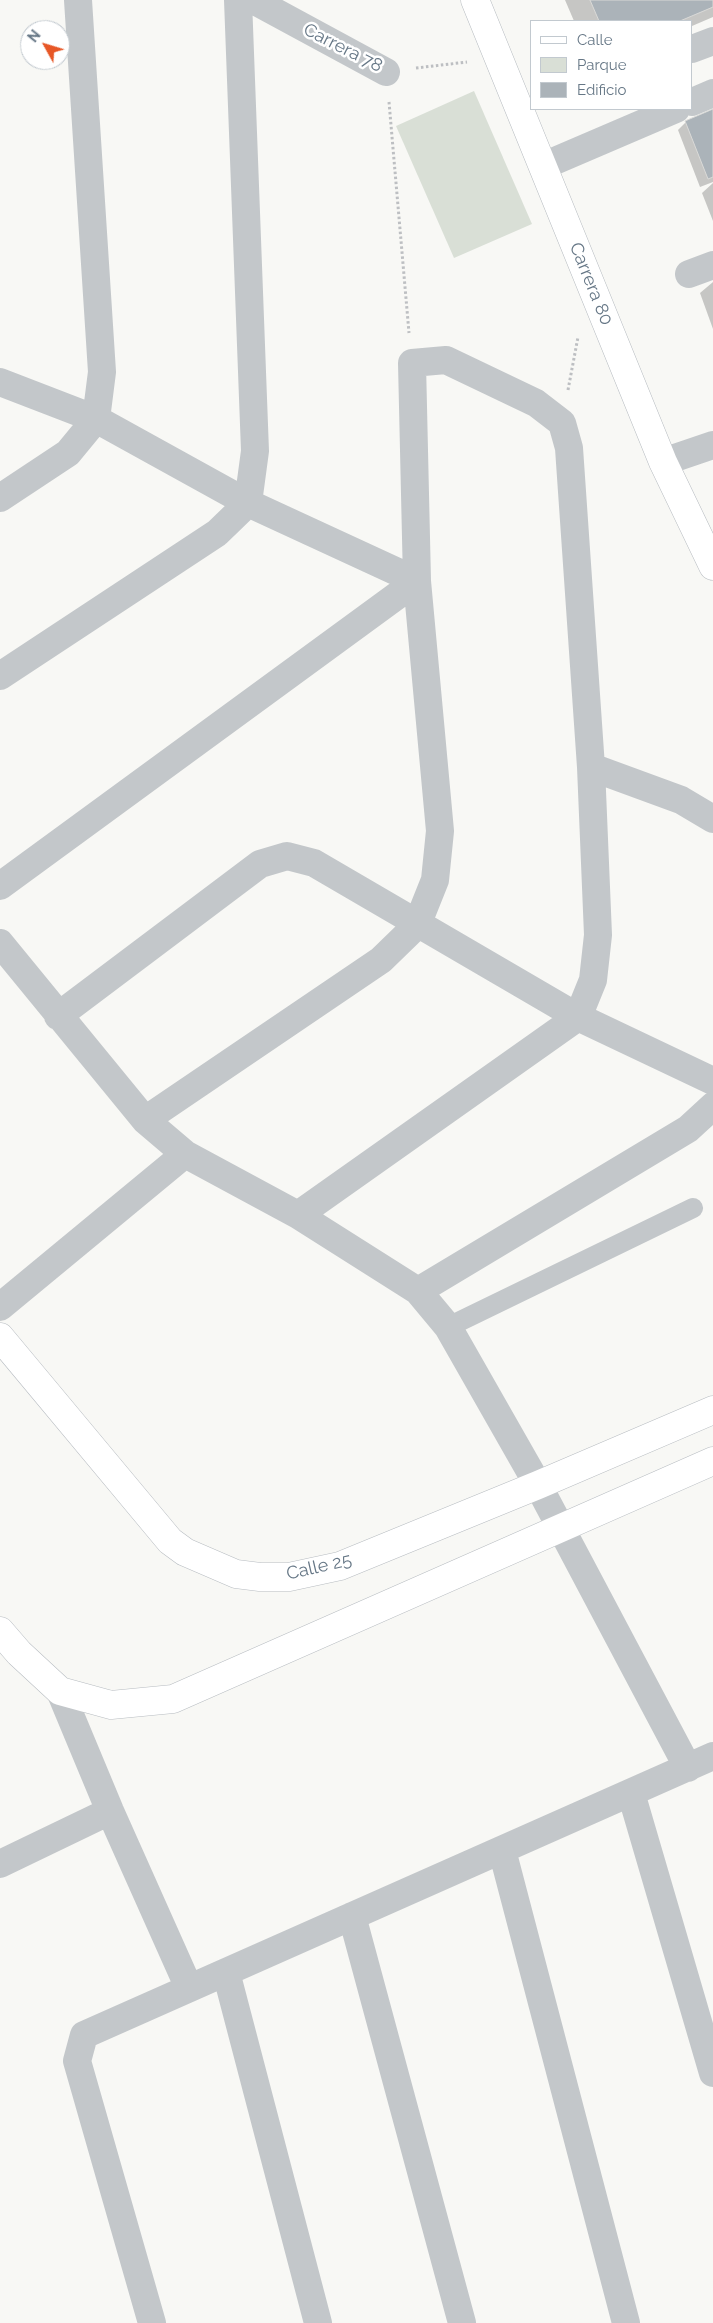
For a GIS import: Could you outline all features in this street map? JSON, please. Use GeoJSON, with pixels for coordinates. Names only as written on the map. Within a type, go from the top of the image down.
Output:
{"type":"FeatureCollection","features":[{"type":"Feature","properties":{"kind":"street"},"geometry":{"type":"LineString","coordinates":[[0,498],[68,453],[96,419],[102,372],[78,0]]}},
{"type":"Feature","properties":{"kind":"street"},"geometry":{"type":"LineString","coordinates":[[0,676],[217,533],[248,503],[255,451],[238,0]]}},
{"type":"Feature","properties":{"kind":"street","name":"Carrera 78"},"geometry":{"type":"LineString","coordinates":[[253,0],[386,72]]}},
{"type":"Feature","properties":{"kind":"street","name":"Carrera 80"},"geometry":{"type":"LineString","coordinates":[[475,0],[499,59],[526,108],[542,166],[663,462],[713,566]]}},
{"type":"Feature","properties":{"kind":"street"},"geometry":{"type":"LineString","coordinates":[[693,49],[713,42]]}},
{"type":"Feature","properties":{"kind":"street"},"geometry":{"type":"LineString","coordinates":[[693,102],[713,93]]}},
{"type":"Feature","properties":{"kind":"street"},"geometry":{"type":"LineString","coordinates":[[542,166],[674,110]]}},
{"type":"Feature","properties":{"kind":"street"},"geometry":{"type":"LineString","coordinates":[[144,1120],[381,960],[417,925],[435,880],[440,831],[417,581],[412,363],[446,360],[536,403],[562,423],[568,448],[591,767],[598,935],[593,980],[578,1017],[298,1215]]}},
{"type":"Feature","properties":{"kind":"street"},"geometry":{"type":"LineString","coordinates":[[0,382],[96,419],[248,503],[417,581]]}},
{"type":"Feature","properties":{"kind":"street"},"geometry":{"type":"LineString","coordinates":[[663,462],[713,445]]}},
{"type":"Feature","properties":{"kind":"street"},"geometry":{"type":"LineString","coordinates":[[0,886],[417,581]]}},
{"type":"Feature","properties":{"kind":"street"},"geometry":{"type":"LineString","coordinates":[[591,767],[681,800],[713,819]]}},
{"type":"Feature","properties":{"kind":"street"},"geometry":{"type":"LineString","coordinates":[[58,1016],[260,864],[287,856],[314,863],[417,925],[578,1017],[713,1081]]}},
{"type":"Feature","properties":{"kind":"street"},"geometry":{"type":"LineString","coordinates":[[0,943],[144,1120],[185,1154],[298,1215],[418,1291],[448,1327],[538,1485],[688,1768]]}},
{"type":"Feature","properties":{"kind":"street"},"geometry":{"type":"LineString","coordinates":[[418,1291],[688,1129],[713,1106]]}},
{"type":"Feature","properties":{"kind":"street"},"geometry":{"type":"LineString","coordinates":[[0,1307],[185,1154]]}},
{"type":"Feature","properties":{"kind":"street","name":"Calle 25"},"geometry":{"type":"LineString","coordinates":[[0,1337],[170,1541],[185,1552],[236,1574],[289,1577],[340,1566],[538,1485],[713,1410]]}},
{"type":"Feature","properties":{"kind":"street"},"geometry":{"type":"LineString","coordinates":[[60,1691],[111,1705],[173,1699],[713,1461]]}},
{"type":"Feature","properties":{"kind":"street"},"geometry":{"type":"LineString","coordinates":[[0,1631],[19,1653],[60,1691],[110,1811],[189,1988]]}},
{"type":"Feature","properties":{"kind":"street"},"geometry":{"type":"LineString","coordinates":[[152,2323],[77,2061],[84,2035],[713,1756]]}},
{"type":"Feature","properties":{"kind":"street"},"geometry":{"type":"LineString","coordinates":[[631,1793],[713,2073]]}},
{"type":"Feature","properties":{"kind":"street"},"geometry":{"type":"LineString","coordinates":[[0,1864],[110,1811]]}},
{"type":"Feature","properties":{"kind":"street"},"geometry":{"type":"LineString","coordinates":[[502,1850],[626,2323]]}},
{"type":"Feature","properties":{"kind":"street"},"geometry":{"type":"LineString","coordinates":[[352,1916],[462,2323]]}},
{"type":"Feature","properties":{"kind":"street"},"geometry":{"type":"LineString","coordinates":[[226,1972],[318,2323]]}},
{"type":"Feature","properties":{"kind":"lane"},"geometry":{"type":"LineString","coordinates":[[448,1327],[693,1208]]}},
{"type":"Feature","properties":{"kind":"path","name":"Carrera 78"},"geometry":{"type":"LineString","coordinates":[[386,72],[499,59]]}},
{"type":"Feature","properties":{"kind":"path"},"geometry":{"type":"LineString","coordinates":[[386,72],[412,363]]}},
{"type":"Feature","properties":{"kind":"path"},"geometry":{"type":"LineString","coordinates":[[562,423],[578,336]]}},
{"type":"Feature","properties":{"kind":"green space"},"geometry":{"type":"Polygon","coordinates":[[[474,91],[532,224],[454,258],[396,126],[474,91]]]}},
{"type":"Feature","properties":{"kind":"building"},"geometry":{"type":"Polygon","coordinates":[[[590,0],[713,0],[713,7],[682,20],[599,20],[590,0]]]}},
{"type":"Feature","properties":{"kind":"building"},"geometry":{"type":"Polygon","coordinates":[[[713,109],[713,177],[708,179],[685,121],[713,109]]]}}]}
